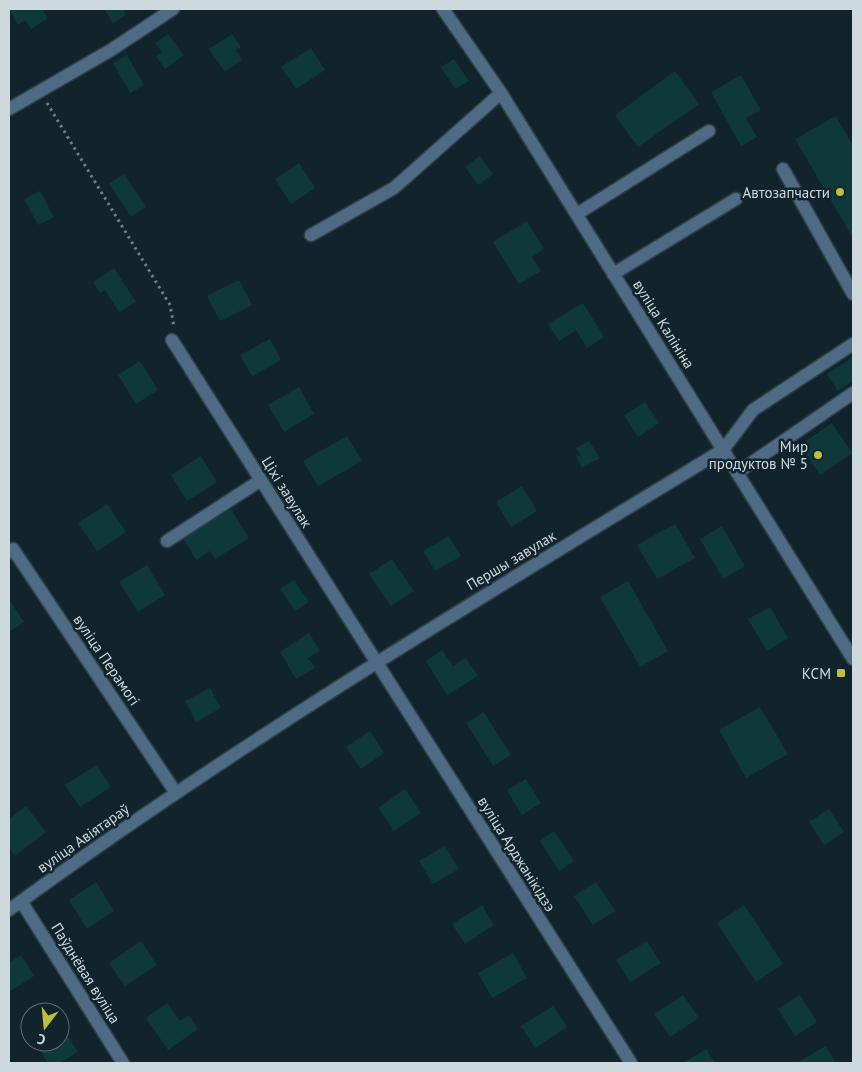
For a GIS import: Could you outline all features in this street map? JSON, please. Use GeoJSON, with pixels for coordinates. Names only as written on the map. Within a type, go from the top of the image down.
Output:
{"type":"FeatureCollection","features":[{"type":"Feature","properties":{"kind":"street"},"geometry":{"type":"LineString","coordinates":[[9,108],[111,50],[173,9]]}},
{"type":"Feature","properties":{"kind":"street","name":"вуліца Калініна"},"geometry":{"type":"LineString","coordinates":[[443,9],[502,93],[853,659]]}},
{"type":"Feature","properties":{"kind":"street"},"geometry":{"type":"LineString","coordinates":[[312,235],[394,188],[502,93]]}},
{"type":"Feature","properties":{"kind":"street"},"geometry":{"type":"LineString","coordinates":[[577,214],[708,131]]}},
{"type":"Feature","properties":{"kind":"street"},"geometry":{"type":"LineString","coordinates":[[783,169],[853,294]]}},
{"type":"Feature","properties":{"kind":"street"},"geometry":{"type":"LineString","coordinates":[[614,274],[736,199]]}},
{"type":"Feature","properties":{"kind":"street","name":"Ціхі завулак"},"geometry":{"type":"LineString","coordinates":[[172,340],[376,661]]}},
{"type":"Feature","properties":{"kind":"street","name":"Першы завулак"},"geometry":{"type":"LineString","coordinates":[[176,793],[376,661],[722,450],[753,410],[853,344]]}},
{"type":"Feature","properties":{"kind":"street"},"geometry":{"type":"LineString","coordinates":[[737,473],[853,393]]}},
{"type":"Feature","properties":{"kind":"street"},"geometry":{"type":"LineString","coordinates":[[167,541],[261,480]]}},
{"type":"Feature","properties":{"kind":"street","name":"вуліца Перамогі"},"geometry":{"type":"LineString","coordinates":[[9,552],[13,549],[176,793]]}},
{"type":"Feature","properties":{"kind":"street","name":"вуліца Арджанікідзэ"},"geometry":{"type":"LineString","coordinates":[[376,661],[631,1063]]}},
{"type":"Feature","properties":{"kind":"street","name":"вуліца Авіятараў"},"geometry":{"type":"LineString","coordinates":[[9,910],[176,793]]}},
{"type":"Feature","properties":{"kind":"street","name":"Паўднёвая вуліца"},"geometry":{"type":"LineString","coordinates":[[21,901],[123,1063]]}},
{"type":"Feature","properties":{"kind":"path"},"geometry":{"type":"LineString","coordinates":[[40,92],[170,305],[174,325],[172,340]]}},
{"type":"Feature","properties":{"kind":"building"},"geometry":{"type":"Polygon","coordinates":[[[9,9],[42,9],[48,18],[31,29],[25,20],[18,25],[9,9]]]}},
{"type":"Feature","properties":{"kind":"building"},"geometry":{"type":"Polygon","coordinates":[[[104,9],[123,9],[126,15],[113,23],[104,9]]]}},
{"type":"Feature","properties":{"kind":"building"},"geometry":{"type":"Polygon","coordinates":[[[168,34],[184,55],[165,69],[156,56],[162,52],[155,43],[168,34]]]}},
{"type":"Feature","properties":{"kind":"building"},"geometry":{"type":"Polygon","coordinates":[[[232,34],[241,47],[236,50],[242,60],[225,72],[209,49],[232,34]]]}},
{"type":"Feature","properties":{"kind":"building"},"geometry":{"type":"Polygon","coordinates":[[[311,48],[325,70],[296,89],[281,67],[311,48]]]}},
{"type":"Feature","properties":{"kind":"building"},"geometry":{"type":"Polygon","coordinates":[[[127,55],[144,85],[130,93],[113,63],[127,55]]]}},
{"type":"Feature","properties":{"kind":"building"},"geometry":{"type":"Polygon","coordinates":[[[454,59],[469,81],[455,89],[441,67],[454,59]]]}},
{"type":"Feature","properties":{"kind":"building"},"geometry":{"type":"Polygon","coordinates":[[[675,71],[699,104],[638,147],[615,115],[675,71]]]}},
{"type":"Feature","properties":{"kind":"building"},"geometry":{"type":"Polygon","coordinates":[[[741,75],[761,110],[746,118],[757,137],[741,146],[711,92],[741,75]]]}},
{"type":"Feature","properties":{"kind":"building","name":"Автозапчасти"},"geometry":{"type":"Polygon","coordinates":[[[836,116],[853,146],[853,238],[795,139],[836,116]]]}},
{"type":"Feature","properties":{"kind":"building"},"geometry":{"type":"Polygon","coordinates":[[[480,156],[493,174],[478,185],[465,167],[480,156]]]}},
{"type":"Feature","properties":{"kind":"building"},"geometry":{"type":"Polygon","coordinates":[[[299,163],[315,188],[291,204],[275,179],[299,163]]]}},
{"type":"Feature","properties":{"kind":"building"},"geometry":{"type":"Polygon","coordinates":[[[124,174],[146,207],[131,217],[109,184],[124,174]]]}},
{"type":"Feature","properties":{"kind":"building"},"geometry":{"type":"Polygon","coordinates":[[[40,191],[54,217],[38,225],[24,199],[40,191]]]}},
{"type":"Feature","properties":{"kind":"building"},"geometry":{"type":"Polygon","coordinates":[[[527,221],[544,249],[532,257],[541,271],[519,284],[493,242],[527,221]]]}},
{"type":"Feature","properties":{"kind":"building"},"geometry":{"type":"Polygon","coordinates":[[[114,268],[136,302],[119,312],[105,290],[100,293],[93,282],[114,268]]]}},
{"type":"Feature","properties":{"kind":"building"},"geometry":{"type":"Polygon","coordinates":[[[239,280],[252,305],[220,321],[207,296],[239,280]]]}},
{"type":"Feature","properties":{"kind":"building"},"geometry":{"type":"Polygon","coordinates":[[[583,303],[604,337],[587,348],[576,330],[559,341],[548,324],[583,303]]]}},
{"type":"Feature","properties":{"kind":"building"},"geometry":{"type":"Polygon","coordinates":[[[270,339],[281,360],[252,376],[240,355],[270,339]]]}},
{"type":"Feature","properties":{"kind":"building"},"geometry":{"type":"Polygon","coordinates":[[[853,357],[853,381],[838,391],[827,374],[853,357]]]}},
{"type":"Feature","properties":{"kind":"building"},"geometry":{"type":"Polygon","coordinates":[[[140,361],[158,390],[136,404],[118,375],[140,361]]]}},
{"type":"Feature","properties":{"kind":"building"},"geometry":{"type":"Polygon","coordinates":[[[299,387],[314,414],[284,432],[268,405],[299,387]]]}},
{"type":"Feature","properties":{"kind":"building"},"geometry":{"type":"Polygon","coordinates":[[[645,402],[659,423],[638,437],[624,415],[645,402]]]}},
{"type":"Feature","properties":{"kind":"building"},"geometry":{"type":"Polygon","coordinates":[[[832,423],[852,453],[820,475],[800,445],[832,423]]]}},
{"type":"Feature","properties":{"kind":"building"},"geometry":{"type":"Polygon","coordinates":[[[347,436],[362,461],[318,486],[303,461],[347,436]]]}},
{"type":"Feature","properties":{"kind":"building"},"geometry":{"type":"Polygon","coordinates":[[[589,441],[600,458],[582,468],[576,457],[581,455],[576,448],[589,441]]]}},
{"type":"Feature","properties":{"kind":"building"},"geometry":{"type":"Polygon","coordinates":[[[201,456],[217,482],[187,501],[171,475],[201,456]]]}},
{"type":"Feature","properties":{"kind":"building"},"geometry":{"type":"Polygon","coordinates":[[[522,486],[537,511],[511,527],[496,502],[522,486]]]}},
{"type":"Feature","properties":{"kind":"building"},"geometry":{"type":"Polygon","coordinates":[[[107,504],[126,532],[97,551],[78,523],[107,504]]]}},
{"type":"Feature","properties":{"kind":"building"},"geometry":{"type":"Polygon","coordinates":[[[231,509],[249,538],[215,559],[210,551],[196,560],[183,538],[231,509]]]}},
{"type":"Feature","properties":{"kind":"building"},"geometry":{"type":"Polygon","coordinates":[[[675,524],[695,558],[657,579],[637,545],[675,524]]]}},
{"type":"Feature","properties":{"kind":"building"},"geometry":{"type":"Polygon","coordinates":[[[722,526],[745,566],[723,579],[700,539],[722,526]]]}},
{"type":"Feature","properties":{"kind":"building"},"geometry":{"type":"Polygon","coordinates":[[[449,536],[461,556],[435,571],[423,551],[449,536]]]}},
{"type":"Feature","properties":{"kind":"building"},"geometry":{"type":"Polygon","coordinates":[[[392,559],[414,591],[391,606],[369,574],[392,559]]]}},
{"type":"Feature","properties":{"kind":"building"},"geometry":{"type":"Polygon","coordinates":[[[147,565],[165,595],[138,612],[119,582],[147,565]]]}},
{"type":"Feature","properties":{"kind":"building"},"geometry":{"type":"Polygon","coordinates":[[[294,580],[309,602],[295,611],[280,589],[294,580]]]}},
{"type":"Feature","properties":{"kind":"building"},"geometry":{"type":"Polygon","coordinates":[[[628,581],[668,651],[640,667],[600,597],[628,581]]]}},
{"type":"Feature","properties":{"kind":"building"},"geometry":{"type":"Polygon","coordinates":[[[9,600],[24,622],[9,632],[9,600]]]}},
{"type":"Feature","properties":{"kind":"building"},"geometry":{"type":"Polygon","coordinates":[[[770,607],[788,638],[767,651],[748,619],[770,607]]]}},
{"type":"Feature","properties":{"kind":"building"},"geometry":{"type":"Polygon","coordinates":[[[309,633],[320,651],[308,658],[315,668],[296,679],[280,652],[309,633]]]}},
{"type":"Feature","properties":{"kind":"building"},"geometry":{"type":"Polygon","coordinates":[[[442,650],[453,666],[466,658],[478,676],[447,695],[426,661],[442,650]]]}},
{"type":"Feature","properties":{"kind":"building"},"geometry":{"type":"Polygon","coordinates":[[[210,688],[221,708],[196,722],[185,701],[210,688]]]}},
{"type":"Feature","properties":{"kind":"building"},"geometry":{"type":"Polygon","coordinates":[[[760,707],[788,754],[746,778],[719,730],[760,707]]]}},
{"type":"Feature","properties":{"kind":"building"},"geometry":{"type":"Polygon","coordinates":[[[484,712],[511,755],[493,766],[466,723],[484,712]]]}},
{"type":"Feature","properties":{"kind":"building"},"geometry":{"type":"Polygon","coordinates":[[[370,731],[384,753],[361,769],[346,747],[370,731]]]}},
{"type":"Feature","properties":{"kind":"building"},"geometry":{"type":"Polygon","coordinates":[[[96,765],[111,787],[80,807],[65,785],[96,765]]]}},
{"type":"Feature","properties":{"kind":"building"},"geometry":{"type":"Polygon","coordinates":[[[526,779],[541,803],[522,815],[507,790],[526,779]]]}},
{"type":"Feature","properties":{"kind":"building"},"geometry":{"type":"Polygon","coordinates":[[[405,789],[421,813],[394,831],[378,808],[405,789]]]}},
{"type":"Feature","properties":{"kind":"building"},"geometry":{"type":"Polygon","coordinates":[[[26,806],[46,832],[15,856],[9,848],[9,819],[26,806]]]}},
{"type":"Feature","properties":{"kind":"building"},"geometry":{"type":"Polygon","coordinates":[[[829,809],[844,832],[824,845],[809,822],[829,809]]]}},
{"type":"Feature","properties":{"kind":"building"},"geometry":{"type":"Polygon","coordinates":[[[554,831],[574,861],[559,871],[540,841],[554,831]]]}},
{"type":"Feature","properties":{"kind":"building"},"geometry":{"type":"Polygon","coordinates":[[[445,846],[459,869],[433,884],[419,861],[445,846]]]}},
{"type":"Feature","properties":{"kind":"building"},"geometry":{"type":"Polygon","coordinates":[[[96,882],[114,911],[87,929],[69,900],[96,882]]]}},
{"type":"Feature","properties":{"kind":"building"},"geometry":{"type":"Polygon","coordinates":[[[596,882],[615,911],[593,925],[574,896],[596,882]]]}},
{"type":"Feature","properties":{"kind":"building"},"geometry":{"type":"Polygon","coordinates":[[[482,905],[494,925],[465,944],[452,924],[482,905]]]}},
{"type":"Feature","properties":{"kind":"building"},"geometry":{"type":"Polygon","coordinates":[[[744,905],[783,964],[756,982],[717,923],[744,905]]]}},
{"type":"Feature","properties":{"kind":"building"},"geometry":{"type":"Polygon","coordinates":[[[141,941],[157,965],[125,986],[109,963],[141,941]]]}},
{"type":"Feature","properties":{"kind":"building"},"geometry":{"type":"Polygon","coordinates":[[[647,941],[661,963],[630,982],[616,960],[647,941]]]}},
{"type":"Feature","properties":{"kind":"building"},"geometry":{"type":"Polygon","coordinates":[[[513,953],[527,978],[492,998],[478,973],[513,953]]]}},
{"type":"Feature","properties":{"kind":"building"},"geometry":{"type":"Polygon","coordinates":[[[21,955],[34,976],[9,992],[9,963],[21,955]]]}},
{"type":"Feature","properties":{"kind":"building"},"geometry":{"type":"Polygon","coordinates":[[[683,995],[699,1018],[670,1037],[654,1014],[683,995]]]}},
{"type":"Feature","properties":{"kind":"building"},"geometry":{"type":"Polygon","coordinates":[[[800,995],[817,1022],[795,1036],[778,1009],[800,995]]]}},
{"type":"Feature","properties":{"kind":"building"},"geometry":{"type":"Polygon","coordinates":[[[167,1003],[180,1021],[189,1015],[198,1029],[168,1050],[146,1018],[167,1003]]]}},
{"type":"Feature","properties":{"kind":"building"},"geometry":{"type":"Polygon","coordinates":[[[553,1006],[567,1027],[535,1048],[521,1026],[553,1006]]]}},
{"type":"Feature","properties":{"kind":"building"},"geometry":{"type":"Polygon","coordinates":[[[70,1040],[78,1052],[60,1063],[48,1063],[41,1052],[70,1052],[70,1040]]]}},
{"type":"Feature","properties":{"kind":"building"},"geometry":{"type":"Polygon","coordinates":[[[826,1046],[836,1063],[796,1063],[826,1046]]]}},
{"type":"Feature","properties":{"kind":"building"},"geometry":{"type":"Polygon","coordinates":[[[706,1049],[715,1063],[683,1063],[706,1049]]]}},
{"type":"Feature","properties":{"kind":"place","name":"Автозапчасти"},"geometry":{"type":"Point","coordinates":[840,192]}},
{"type":"Feature","properties":{"kind":"place","name":"Мир продуктов № 5"},"geometry":{"type":"Point","coordinates":[818,455]}},
{"type":"Feature","properties":{"kind":"place","name":"КСМ"},"geometry":{"type":"Point","coordinates":[841,673]}}]}
